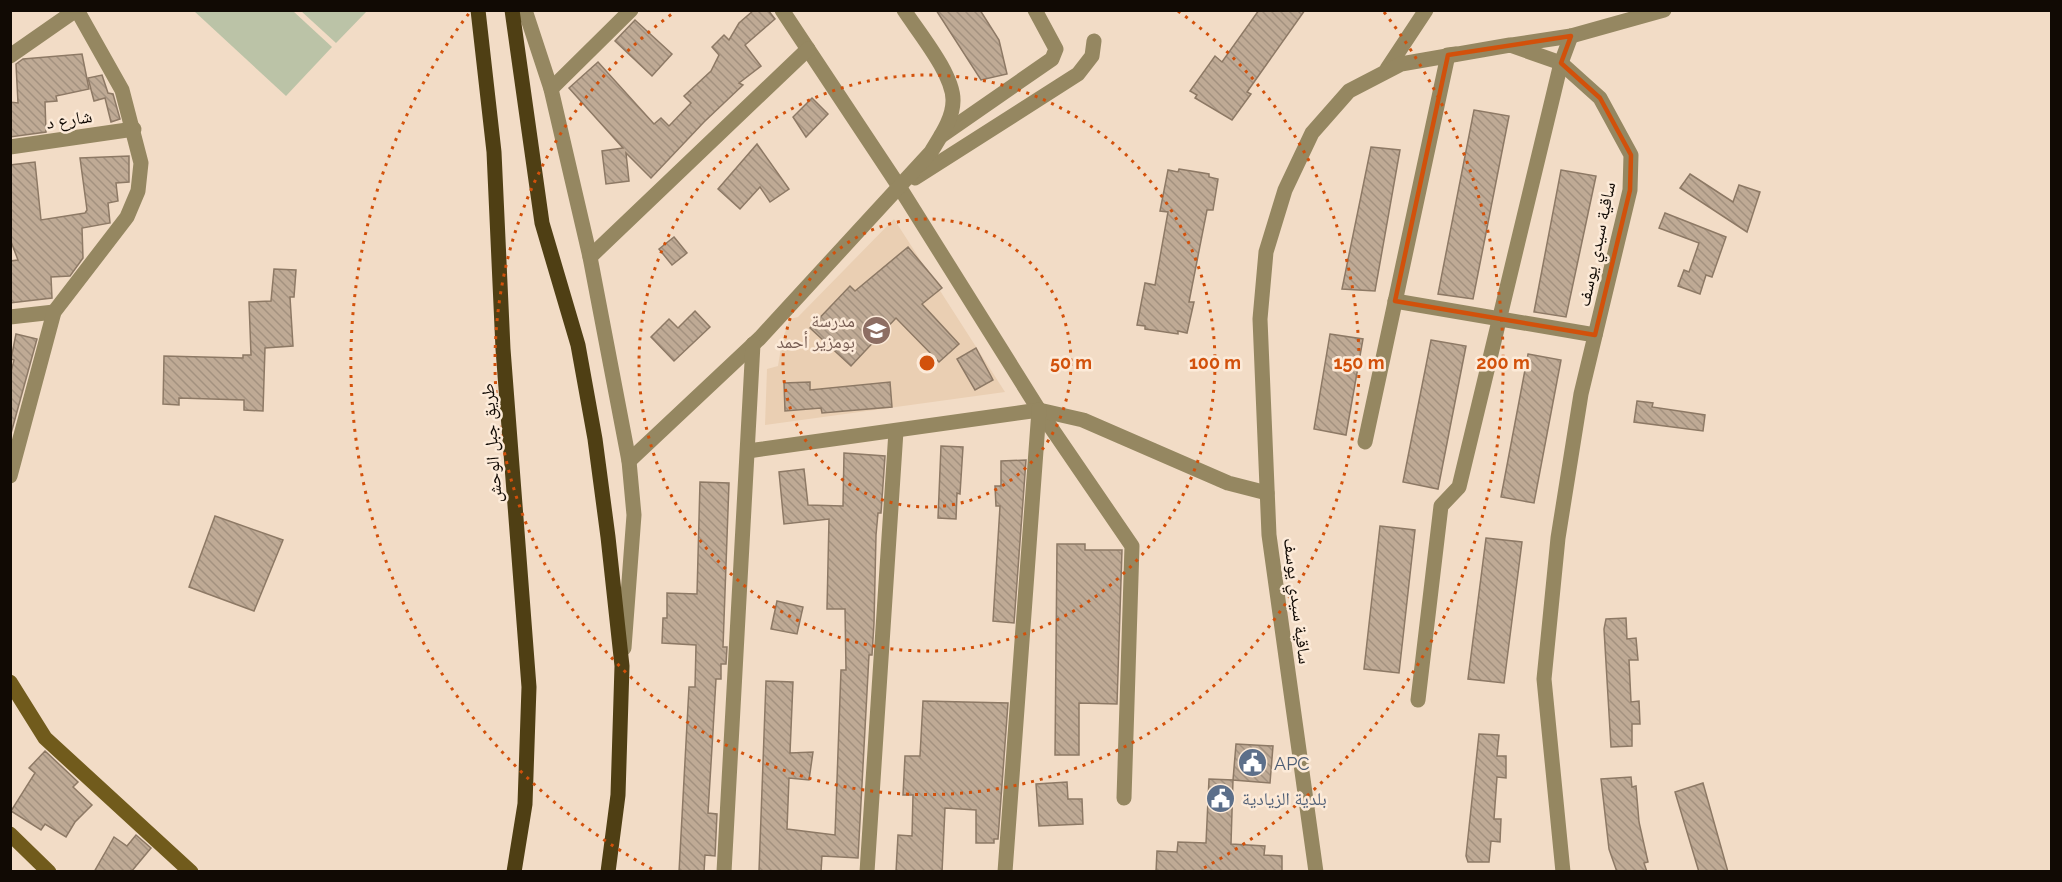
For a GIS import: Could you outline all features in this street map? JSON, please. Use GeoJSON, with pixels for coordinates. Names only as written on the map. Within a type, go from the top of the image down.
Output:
{"type":"FeatureCollection","features":[{"type":"Feature","properties":{"kind":"main road","name":"طريق جبل الوحش"},"geometry":{"type":"LineString","coordinates":[[478,10],[494,152],[503,349],[530,687],[525,804],[514,872]]}},
{"type":"Feature","properties":{"kind":"main road"},"geometry":{"type":"LineString","coordinates":[[512,10],[542,223],[578,345],[595,439],[622,666],[618,795],[608,872]]}},
{"type":"Feature","properties":{"kind":"main road"},"geometry":{"type":"LineString","coordinates":[[10,682],[45,738],[191,872]]}},
{"type":"Feature","properties":{"kind":"main road"},"geometry":{"type":"LineString","coordinates":[[10,834],[49,872]]}},
{"type":"Feature","properties":{"kind":"street"},"geometry":{"type":"LineString","coordinates":[[10,56],[76,10],[122,90],[141,163],[138,191],[127,217],[54,312],[10,476]]}},
{"type":"Feature","properties":{"kind":"street"},"geometry":{"type":"LineString","coordinates":[[525,10],[551,89],[590,257],[629,461],[634,515],[622,666]]}},
{"type":"Feature","properties":{"kind":"street"},"geometry":{"type":"LineString","coordinates":[[551,89],[631,10]]}},
{"type":"Feature","properties":{"kind":"street"},"geometry":{"type":"LineString","coordinates":[[782,10],[900,188],[1039,411],[1132,546],[1124,798]]}},
{"type":"Feature","properties":{"kind":"street"},"geometry":{"type":"LineString","coordinates":[[629,461],[753,344],[931,153],[941,136],[953,101],[950,82],[904,10]]}},
{"type":"Feature","properties":{"kind":"street"},"geometry":{"type":"LineString","coordinates":[[941,136],[1052,59],[1056,49],[1052,37],[1035,10]]}},
{"type":"Feature","properties":{"kind":"street"},"geometry":{"type":"LineString","coordinates":[[1387,69],[1426,10]]}},
{"type":"Feature","properties":{"kind":"street"},"geometry":{"type":"LineString","coordinates":[[1365,442],[1448,55],[1571,36],[1664,10]]}},
{"type":"Feature","properties":{"kind":"street"},"geometry":{"type":"LineString","coordinates":[[1418,700],[1441,506],[1459,486],[1561,63],[1571,36]]}},
{"type":"Feature","properties":{"kind":"street"},"geometry":{"type":"LineString","coordinates":[[900,188],[1078,74],[1092,56],[1094,41]]}},
{"type":"Feature","properties":{"kind":"street","name":"ساقية سيدي يوسف"},"geometry":{"type":"LineString","coordinates":[[1316,872],[1280,626],[1267,493],[1260,319],[1266,252],[1285,190],[1312,133],[1349,91],[1387,69],[1401,64],[1510,45],[1561,63],[1600,98],[1631,154],[1630,190],[1581,394],[1558,538],[1544,679],[1563,872]]}},
{"type":"Feature","properties":{"kind":"street"},"geometry":{"type":"LineString","coordinates":[[590,257],[808,49]]}},
{"type":"Feature","properties":{"kind":"street","name":"شارع د"},"geometry":{"type":"LineString","coordinates":[[10,147],[134,129]]}},
{"type":"Feature","properties":{"kind":"street"},"geometry":{"type":"LineString","coordinates":[[1395,301],[1595,335]]}},
{"type":"Feature","properties":{"kind":"street"},"geometry":{"type":"LineString","coordinates":[[10,317],[54,312]]}},
{"type":"Feature","properties":{"kind":"street"},"geometry":{"type":"LineString","coordinates":[[724,872],[753,344]]}},
{"type":"Feature","properties":{"kind":"street"},"geometry":{"type":"LineString","coordinates":[[1005,872],[1039,411]]}},
{"type":"Feature","properties":{"kind":"street"},"geometry":{"type":"LineString","coordinates":[[748,451],[1039,411],[1083,420],[1228,483],[1267,493]]}},
{"type":"Feature","properties":{"kind":"street"},"geometry":{"type":"LineString","coordinates":[[867,872],[896,431]]}},
{"type":"Feature","properties":{"kind":"highlighted area"},"geometry":{"type":"Polygon","coordinates":[[[1571,36],[1561,63],[1600,98],[1631,155],[1630,190],[1595,335],[1395,301],[1448,55],[1571,36]]]}},
{"type":"Feature","properties":{"kind":"shaded area","name":"مدرسة بومزير أحمد"},"geometry":{"type":"Polygon","coordinates":[[[894,219],[1005,392],[765,425],[767,369],[778,366],[782,341],[790,319],[798,317],[894,219]]]}},
{"type":"Feature","properties":{"kind":"green space"},"geometry":{"type":"Polygon","coordinates":[[[194,11],[293,11],[332,47],[286,96],[194,11]]]}},
{"type":"Feature","properties":{"kind":"green space"},"geometry":{"type":"Polygon","coordinates":[[[301,11],[367,11],[336,43],[301,11]]]}},
{"type":"Feature","properties":{"kind":"building"},"geometry":{"type":"Polygon","coordinates":[[[754,10],[768,10],[775,19],[745,45],[761,66],[739,83],[743,85],[651,178],[626,153],[629,181],[606,184],[602,151],[623,148],[569,88],[598,62],[654,124],[661,118],[669,126],[691,103],[684,96],[711,71],[719,55],[712,47],[724,35],[729,40],[739,23],[754,10]]]}},
{"type":"Feature","properties":{"kind":"building"},"geometry":{"type":"Polygon","coordinates":[[[936,10],[980,10],[999,40],[1007,74],[981,80],[936,10]]]}},
{"type":"Feature","properties":{"kind":"building"},"geometry":{"type":"Polygon","coordinates":[[[1259,10],[1305,10],[1247,92],[1251,94],[1232,120],[1195,98],[1197,95],[1190,91],[1215,56],[1222,62],[1259,10]]]}},
{"type":"Feature","properties":{"kind":"building"},"geometry":{"type":"Polygon","coordinates":[[[635,20],[672,54],[652,76],[615,41],[635,20]]]}},
{"type":"Feature","properties":{"kind":"building"},"geometry":{"type":"Polygon","coordinates":[[[82,54],[89,89],[56,96],[57,101],[45,102],[46,132],[10,137],[10,102],[18,103],[16,64],[23,59],[82,54]]]}},
{"type":"Feature","properties":{"kind":"building"},"geometry":{"type":"Polygon","coordinates":[[[102,75],[108,93],[113,94],[120,119],[111,122],[105,98],[94,101],[88,78],[102,75]]]}},
{"type":"Feature","properties":{"kind":"building"},"geometry":{"type":"Polygon","coordinates":[[[812,98],[828,114],[806,137],[793,117],[812,98]]]}},
{"type":"Feature","properties":{"kind":"building"},"geometry":{"type":"Polygon","coordinates":[[[1474,110],[1509,116],[1473,299],[1438,294],[1474,110]]]}},
{"type":"Feature","properties":{"kind":"building"},"geometry":{"type":"Polygon","coordinates":[[[757,144],[789,189],[770,202],[760,187],[740,209],[718,189],[757,144]]]}},
{"type":"Feature","properties":{"kind":"building"},"geometry":{"type":"Polygon","coordinates":[[[1371,147],[1400,150],[1375,291],[1342,289],[1371,147]]]}},
{"type":"Feature","properties":{"kind":"building"},"geometry":{"type":"Polygon","coordinates":[[[129,156],[129,182],[116,183],[118,201],[108,203],[110,223],[82,228],[83,258],[70,276],[51,277],[52,298],[10,303],[10,261],[18,260],[10,239],[10,165],[35,162],[41,220],[85,213],[87,210],[80,158],[129,156]]]}},
{"type":"Feature","properties":{"kind":"building"},"geometry":{"type":"Polygon","coordinates":[[[1179,169],[1209,174],[1209,177],[1218,179],[1213,210],[1207,210],[1189,302],[1194,302],[1187,333],[1178,331],[1178,334],[1145,329],[1145,326],[1137,325],[1145,283],[1155,285],[1168,212],[1160,211],[1168,170],[1178,172],[1179,169]]]}},
{"type":"Feature","properties":{"kind":"building"},"geometry":{"type":"Polygon","coordinates":[[[1561,170],[1596,176],[1566,317],[1534,312],[1561,170]]]}},
{"type":"Feature","properties":{"kind":"building"},"geometry":{"type":"Polygon","coordinates":[[[1690,174],[1733,202],[1739,185],[1760,192],[1747,232],[1680,188],[1690,174]]]}},
{"type":"Feature","properties":{"kind":"building"},"geometry":{"type":"Polygon","coordinates":[[[1665,213],[1726,237],[1712,277],[1706,275],[1700,294],[1678,286],[1684,270],[1689,272],[1699,243],[1659,228],[1665,213]]]}},
{"type":"Feature","properties":{"kind":"building"},"geometry":{"type":"Polygon","coordinates":[[[674,237],[687,253],[672,265],[659,249],[674,237]]]}},
{"type":"Feature","properties":{"kind":"building"},"geometry":{"type":"Polygon","coordinates":[[[908,247],[942,288],[922,304],[959,344],[939,362],[896,318],[851,366],[810,328],[850,286],[855,291],[908,247]]]}},
{"type":"Feature","properties":{"kind":"building"},"geometry":{"type":"Polygon","coordinates":[[[274,269],[296,270],[294,297],[290,297],[293,346],[265,348],[263,411],[244,410],[244,400],[179,398],[179,405],[163,404],[164,356],[243,358],[243,355],[251,355],[249,302],[271,301],[274,269]]]}},
{"type":"Feature","properties":{"kind":"building"},"geometry":{"type":"Polygon","coordinates":[[[695,311],[710,327],[674,361],[651,337],[669,319],[678,328],[695,311]]]}},
{"type":"Feature","properties":{"kind":"building"},"geometry":{"type":"Polygon","coordinates":[[[16,334],[37,339],[10,437],[10,376],[16,334]]]}},
{"type":"Feature","properties":{"kind":"building"},"geometry":{"type":"Polygon","coordinates":[[[1330,334],[1363,339],[1346,435],[1314,429],[1330,334]]]}},
{"type":"Feature","properties":{"kind":"building"},"geometry":{"type":"Polygon","coordinates":[[[1431,340],[1466,346],[1438,489],[1403,482],[1431,340]]]}},
{"type":"Feature","properties":{"kind":"building"},"geometry":{"type":"Polygon","coordinates":[[[976,348],[993,380],[975,390],[957,359],[976,348]]]}},
{"type":"Feature","properties":{"kind":"building"},"geometry":{"type":"Polygon","coordinates":[[[1528,354],[1561,360],[1534,503],[1501,497],[1528,354]]]}},
{"type":"Feature","properties":{"kind":"building"},"geometry":{"type":"Polygon","coordinates":[[[810,382],[810,390],[890,382],[892,407],[822,413],[821,408],[785,411],[784,383],[810,382]]]}},
{"type":"Feature","properties":{"kind":"building"},"geometry":{"type":"Polygon","coordinates":[[[1637,401],[1653,403],[1652,407],[1705,415],[1703,431],[1634,422],[1637,401]]]}},
{"type":"Feature","properties":{"kind":"building"},"geometry":{"type":"Polygon","coordinates":[[[941,446],[963,447],[956,519],[938,518],[941,446]]]}},
{"type":"Feature","properties":{"kind":"building"},"geometry":{"type":"Polygon","coordinates":[[[844,453],[885,456],[881,513],[878,513],[876,535],[874,623],[872,655],[869,655],[858,858],[822,856],[821,872],[759,871],[766,681],[793,682],[790,753],[813,752],[809,780],[789,778],[787,829],[835,835],[841,670],[846,670],[845,609],[827,609],[829,519],[784,524],[779,472],[804,469],[808,505],[843,506],[844,453]]]}},
{"type":"Feature","properties":{"kind":"building"},"geometry":{"type":"Polygon","coordinates":[[[1026,460],[1014,623],[993,621],[1000,506],[996,506],[995,486],[1001,486],[1001,461],[1026,460]]]}},
{"type":"Feature","properties":{"kind":"building"},"geometry":{"type":"Polygon","coordinates":[[[700,482],[729,483],[723,647],[727,647],[726,664],[721,664],[721,679],[716,679],[708,813],[717,814],[715,856],[705,855],[704,872],[679,872],[689,687],[695,687],[696,645],[662,643],[663,618],[667,618],[667,593],[697,594],[700,482]]]}},
{"type":"Feature","properties":{"kind":"building"},"geometry":{"type":"Polygon","coordinates":[[[215,516],[283,540],[254,611],[189,587],[215,516]]]}},
{"type":"Feature","properties":{"kind":"building"},"geometry":{"type":"Polygon","coordinates":[[[1380,526],[1415,530],[1399,673],[1364,669],[1380,526]]]}},
{"type":"Feature","properties":{"kind":"building"},"geometry":{"type":"Polygon","coordinates":[[[1486,538],[1522,542],[1504,683],[1468,679],[1486,538]]]}},
{"type":"Feature","properties":{"kind":"building"},"geometry":{"type":"Polygon","coordinates":[[[1057,544],[1085,544],[1085,550],[1122,550],[1117,704],[1079,703],[1079,755],[1055,755],[1057,544]]]}},
{"type":"Feature","properties":{"kind":"building"},"geometry":{"type":"Polygon","coordinates":[[[777,601],[803,607],[797,634],[771,629],[777,601]]]}},
{"type":"Feature","properties":{"kind":"building"},"geometry":{"type":"Polygon","coordinates":[[[1626,618],[1627,639],[1636,638],[1638,660],[1629,660],[1631,702],[1639,701],[1640,724],[1632,724],[1632,746],[1611,747],[1604,629],[1606,619],[1626,618]]]}},
{"type":"Feature","properties":{"kind":"building"},"geometry":{"type":"Polygon","coordinates":[[[923,701],[1008,703],[998,839],[994,839],[994,843],[976,843],[976,810],[945,808],[942,872],[896,872],[898,835],[912,836],[913,795],[903,795],[905,756],[920,756],[923,701]]]}},
{"type":"Feature","properties":{"kind":"building"},"geometry":{"type":"Polygon","coordinates":[[[1479,734],[1499,735],[1497,756],[1506,756],[1506,778],[1497,777],[1494,819],[1501,819],[1500,842],[1491,841],[1489,862],[1468,862],[1466,856],[1479,734]]]}},
{"type":"Feature","properties":{"kind":"building","name":"APC"},"geometry":{"type":"Polygon","coordinates":[[[1236,744],[1273,746],[1270,783],[1233,780],[1236,744]]]}},
{"type":"Feature","properties":{"kind":"building"},"geometry":{"type":"Polygon","coordinates":[[[45,751],[78,782],[73,787],[92,805],[75,822],[66,837],[45,824],[41,830],[11,811],[35,773],[29,768],[45,751]]]}},
{"type":"Feature","properties":{"kind":"building"},"geometry":{"type":"Polygon","coordinates":[[[1631,777],[1632,787],[1636,786],[1639,822],[1648,862],[1644,863],[1647,872],[1617,872],[1609,849],[1601,779],[1631,777]]]}},
{"type":"Feature","properties":{"kind":"building"},"geometry":{"type":"Polygon","coordinates":[[[1209,779],[1233,780],[1231,844],[1265,846],[1264,855],[1282,856],[1282,872],[1156,872],[1157,851],[1177,852],[1178,842],[1206,843],[1209,779]]]}},
{"type":"Feature","properties":{"kind":"building"},"geometry":{"type":"Polygon","coordinates":[[[1067,782],[1068,799],[1082,799],[1083,824],[1039,826],[1036,784],[1067,782]]]}},
{"type":"Feature","properties":{"kind":"building"},"geometry":{"type":"Polygon","coordinates":[[[1703,783],[1728,872],[1699,872],[1675,792],[1703,783]]]}},
{"type":"Feature","properties":{"kind":"building"},"geometry":{"type":"Polygon","coordinates":[[[136,835],[151,848],[131,872],[94,872],[114,837],[127,846],[136,835]]]}},
{"type":"Feature","properties":{"kind":"place","name":"مدرسة بومزير أحمد"},"geometry":{"type":"Point","coordinates":[876,330]}},
{"type":"Feature","properties":{"kind":"place","name":"APC"},"geometry":{"type":"Point","coordinates":[1253,763]}},
{"type":"Feature","properties":{"kind":"place","name":"بلدية الزيادية"},"geometry":{"type":"Point","coordinates":[1221,798]}}]}
